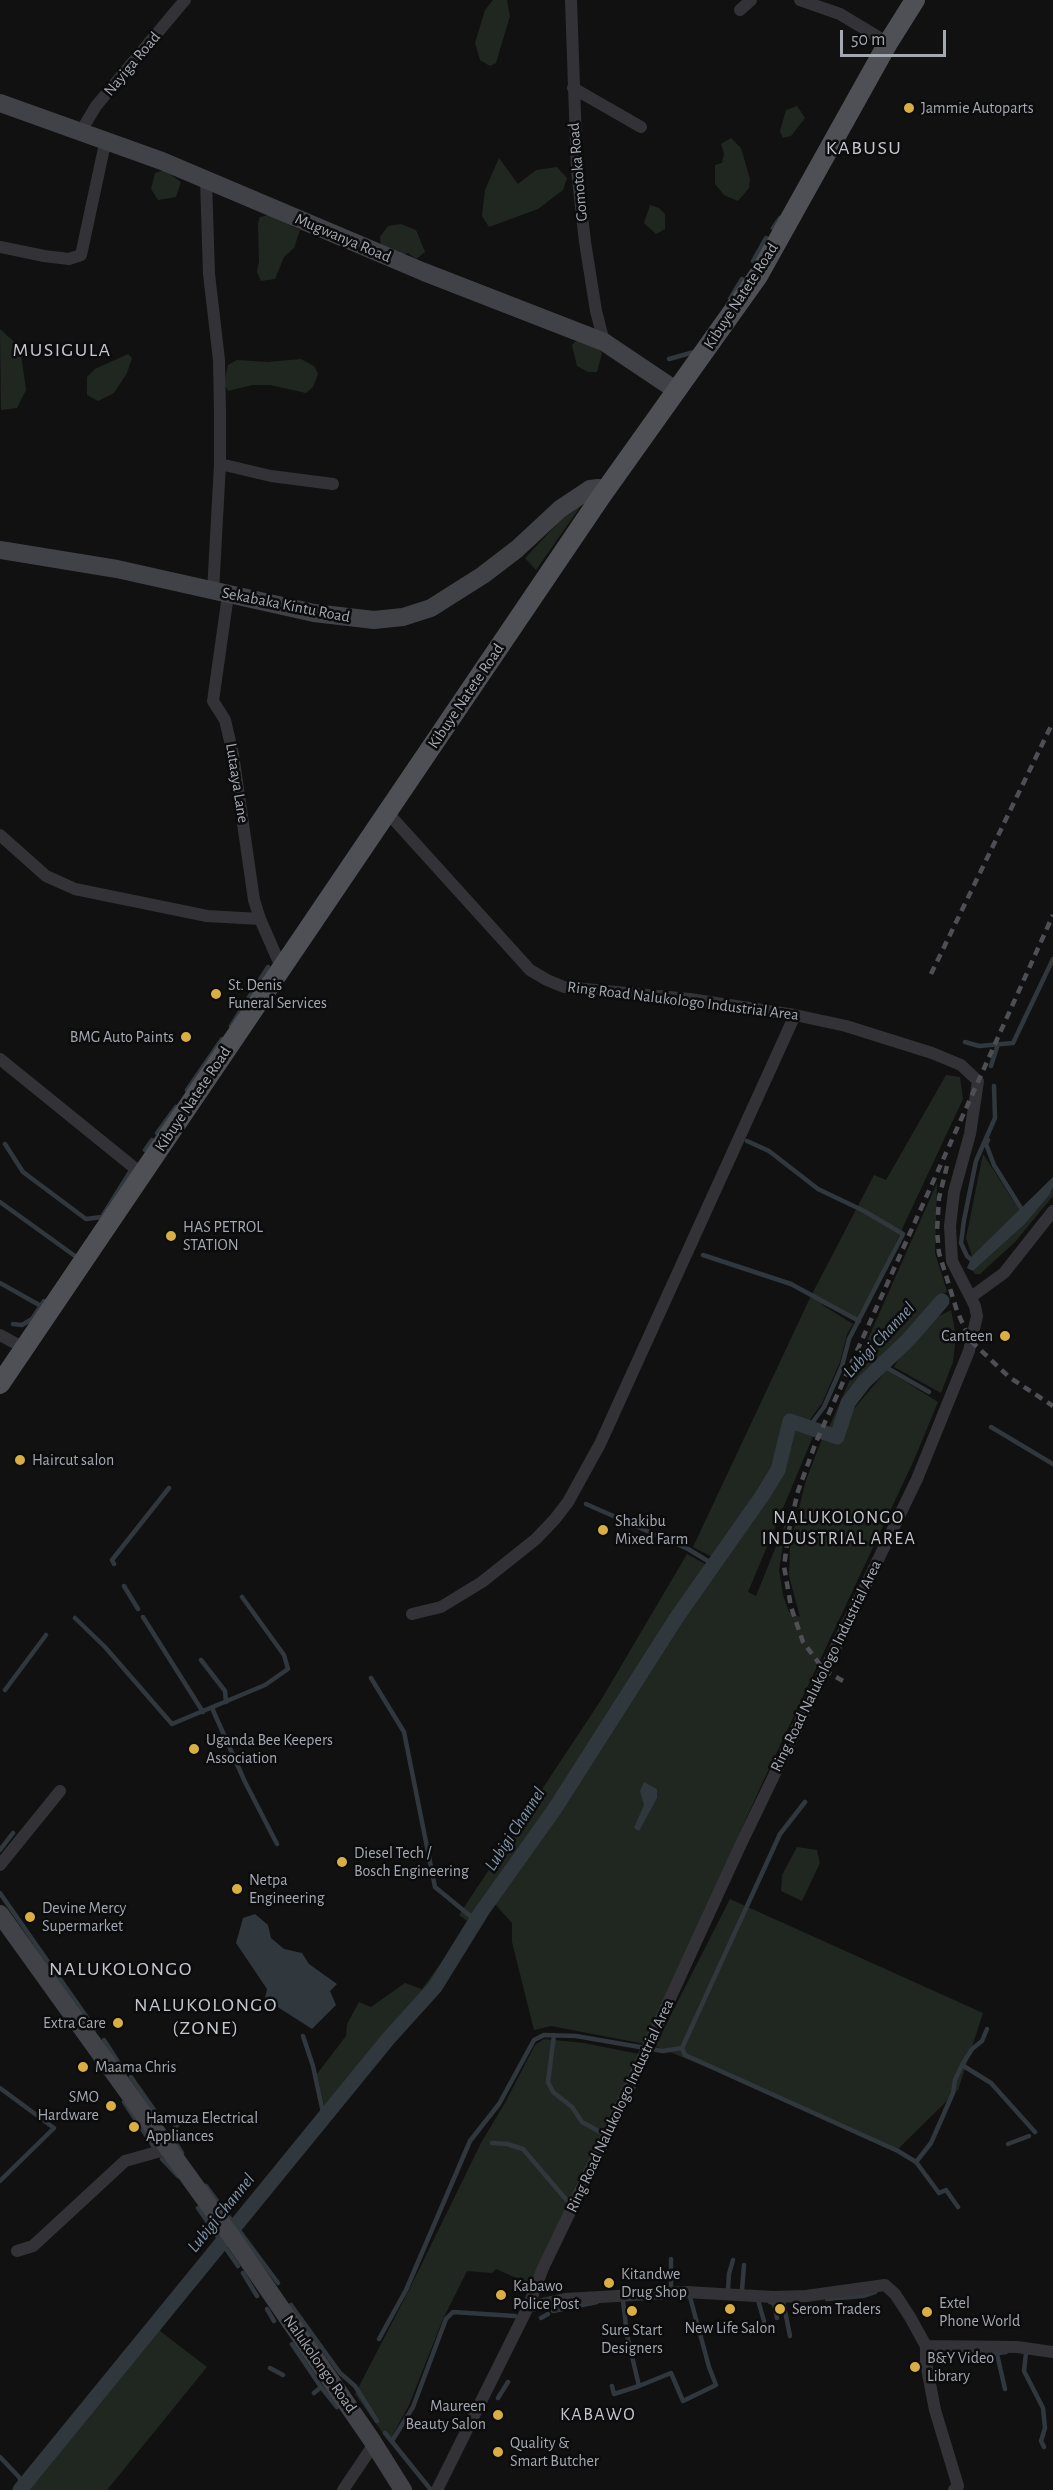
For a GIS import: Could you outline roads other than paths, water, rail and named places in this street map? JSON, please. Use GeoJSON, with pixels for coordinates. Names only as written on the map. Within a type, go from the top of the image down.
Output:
{"type":"FeatureCollection","features":[{"type":"Feature","properties":{"kind":"main road","name":"Kibuye Natete Road"},"geometry":{"type":"LineString","coordinates":[[0,1383],[602,495],[758,276],[888,43],[915,0]]}},
{"type":"Feature","properties":{"kind":"street","name":"Nayiga Road"},"geometry":{"type":"LineString","coordinates":[[81,130],[96,106],[185,0]]}},
{"type":"Feature","properties":{"kind":"street","name":"Gomotoka Road"},"geometry":{"type":"LineString","coordinates":[[571,0],[573,88],[582,219],[596,311],[604,342]]}},
{"type":"Feature","properties":{"kind":"street"},"geometry":{"type":"LineString","coordinates":[[740,10],[751,0]]}},
{"type":"Feature","properties":{"kind":"street"},"geometry":{"type":"LineString","coordinates":[[800,0],[840,14],[888,43]]}},
{"type":"Feature","properties":{"kind":"street"},"geometry":{"type":"LineString","coordinates":[[573,88],[641,128]]}},
{"type":"Feature","properties":{"kind":"street","name":"Mugwanya Road"},"geometry":{"type":"LineString","coordinates":[[0,103],[106,139],[424,272],[604,342],[677,391]]}},
{"type":"Feature","properties":{"kind":"street"},"geometry":{"type":"LineString","coordinates":[[0,246],[69,259],[81,255],[106,139]]}},
{"type":"Feature","properties":{"kind":"street","name":"Lutaaya Lane"},"geometry":{"type":"LineString","coordinates":[[206,180],[209,274],[219,360],[221,593],[213,701],[225,720],[233,754],[254,900],[282,969]]}},
{"type":"Feature","properties":{"kind":"street"},"geometry":{"type":"LineString","coordinates":[[220,464],[271,476],[333,484]]}},
{"type":"Feature","properties":{"kind":"street","name":"Sekabaka Kintu Road"},"geometry":{"type":"LineString","coordinates":[[0,550],[117,569],[314,613],[374,620],[403,617],[431,608],[483,575],[517,549],[560,509],[593,487],[598,488],[602,495]]}},
{"type":"Feature","properties":{"kind":"street","name":"Ring Road Nalukologo Industrial Area"},"geometry":{"type":"LineString","coordinates":[[387,812],[530,970],[547,980],[578,989],[690,999],[795,1015],[846,1026],[919,1048],[961,1065],[978,1081],[970,1134],[954,1192],[950,1226],[952,1261],[971,1297],[976,1316],[969,1351],[917,1479],[765,1794],[543,2268],[528,2307],[437,2490]]}},
{"type":"Feature","properties":{"kind":"street"},"geometry":{"type":"LineString","coordinates":[[0,835],[46,876],[75,889],[207,916],[260,919]]}},
{"type":"Feature","properties":{"kind":"street"},"geometry":{"type":"LineString","coordinates":[[412,1614],[441,1607],[482,1582],[536,1539],[568,1502],[600,1444],[795,1015]]}},
{"type":"Feature","properties":{"kind":"street"},"geometry":{"type":"LineString","coordinates":[[0,1059],[142,1174]]}},
{"type":"Feature","properties":{"kind":"street"},"geometry":{"type":"LineString","coordinates":[[971,1297],[1004,1272],[1053,1211]]}},
{"type":"Feature","properties":{"kind":"street"},"geometry":{"type":"LineString","coordinates":[[0,1335],[24,1348]]}},
{"type":"Feature","properties":{"kind":"street"},"geometry":{"type":"LineString","coordinates":[[0,1865],[60,1791]]}},
{"type":"Feature","properties":{"kind":"street","name":"Nalukolongo Road"},"geometry":{"type":"LineString","coordinates":[[0,1914],[230,2235],[374,2444],[403,2490]]}},
{"type":"Feature","properties":{"kind":"street"},"geometry":{"type":"LineString","coordinates":[[17,2251],[27,2249],[40,2240],[125,2161],[168,2149]]}},
{"type":"Feature","properties":{"kind":"street"},"geometry":{"type":"LineString","coordinates":[[528,2307],[565,2299],[686,2292],[773,2298],[806,2296],[885,2285],[895,2294],[926,2346],[926,2363],[935,2410],[958,2486],[954,2490]]}},
{"type":"Feature","properties":{"kind":"street"},"geometry":{"type":"LineString","coordinates":[[926,2346],[1017,2347],[1053,2352]]}},
{"type":"Feature","properties":{"kind":"street"},"geometry":{"type":"LineString","coordinates":[[343,2490],[374,2444]]}},
{"type":"Feature","properties":{"kind":"waterway"},"geometry":{"type":"LineString","coordinates":[[773,228],[780,218]]}},
{"type":"Feature","properties":{"kind":"waterway"},"geometry":{"type":"LineString","coordinates":[[753,261],[766,238]]}},
{"type":"Feature","properties":{"kind":"waterway"},"geometry":{"type":"LineString","coordinates":[[730,299],[742,279]]}},
{"type":"Feature","properties":{"kind":"waterway"},"geometry":{"type":"LineString","coordinates":[[669,359],[694,352]]}},
{"type":"Feature","properties":{"kind":"waterway"},"geometry":{"type":"LineString","coordinates":[[965,1042],[979,1046],[1013,1043],[1053,959]]}},
{"type":"Feature","properties":{"kind":"waterway"},"geometry":{"type":"LineString","coordinates":[[231,1026],[268,967]]}},
{"type":"Feature","properties":{"kind":"waterway"},"geometry":{"type":"LineString","coordinates":[[187,1090],[222,1039]]}},
{"type":"Feature","properties":{"kind":"waterway"},"geometry":{"type":"LineString","coordinates":[[991,1066],[998,1044]]}},
{"type":"Feature","properties":{"kind":"waterway"},"geometry":{"type":"LineString","coordinates":[[974,1262],[967,1256],[961,1243],[976,1161],[995,1118],[994,1086]]}},
{"type":"Feature","properties":{"kind":"waterway"},"geometry":{"type":"LineString","coordinates":[[157,1133],[176,1107]]}},
{"type":"Feature","properties":{"kind":"waterway"},"geometry":{"type":"LineString","coordinates":[[145,1150],[152,1140]]}},
{"type":"Feature","properties":{"kind":"waterway"},"geometry":{"type":"LineString","coordinates":[[988,1140],[986,1144],[994,1165],[1024,1213]]}},
{"type":"Feature","properties":{"kind":"waterway"},"geometry":{"type":"LineString","coordinates":[[747,1141],[769,1151],[818,1189],[864,1211],[903,1234],[849,1339],[842,1366],[824,1407],[809,1427]]}},
{"type":"Feature","properties":{"kind":"waterway"},"geometry":{"type":"LineString","coordinates":[[5,1144],[23,1172],[86,1219],[102,1217],[133,1167]]}},
{"type":"Feature","properties":{"kind":"waterway"},"geometry":{"type":"LineString","coordinates":[[0,1202],[75,1256]]}},
{"type":"Feature","properties":{"kind":"waterway"},"geometry":{"type":"LineString","coordinates":[[703,1255],[791,1284],[859,1321]]}},
{"type":"Feature","properties":{"kind":"waterway"},"geometry":{"type":"LineString","coordinates":[[0,1283],[41,1306]]}},
{"type":"Feature","properties":{"kind":"waterway"},"geometry":{"type":"LineString","coordinates":[[13,1324],[22,1325],[32,1319],[44,1301]]}},
{"type":"Feature","properties":{"kind":"waterway","name":"Lubigi Channel"},"geometry":{"type":"LineString","coordinates":[[20,2490],[388,2039],[435,1987],[482,1911],[554,1810],[677,1617],[762,1496],[778,1470],[790,1421],[837,1437],[848,1403],[864,1382],[908,1340],[942,1301]]}},
{"type":"Feature","properties":{"kind":"waterway"},"geometry":{"type":"LineString","coordinates":[[882,1365],[929,1392]]}},
{"type":"Feature","properties":{"kind":"waterway"},"geometry":{"type":"LineString","coordinates":[[991,1427],[1053,1464]]}},
{"type":"Feature","properties":{"kind":"waterway"},"geometry":{"type":"LineString","coordinates":[[114,1564],[112,1560],[169,1488]]}},
{"type":"Feature","properties":{"kind":"waterway"},"geometry":{"type":"LineString","coordinates":[[586,1504],[688,1549],[713,1564]]}},
{"type":"Feature","properties":{"kind":"waterway"},"geometry":{"type":"LineString","coordinates":[[124,1586],[138,1609]]}},
{"type":"Feature","properties":{"kind":"waterway"},"geometry":{"type":"LineString","coordinates":[[75,1618],[105,1647],[172,1724],[265,1685],[288,1669],[284,1655],[242,1597]]}},
{"type":"Feature","properties":{"kind":"waterway"},"geometry":{"type":"LineString","coordinates":[[143,1617],[203,1712]]}},
{"type":"Feature","properties":{"kind":"waterway"},"geometry":{"type":"LineString","coordinates":[[5,1690],[46,1635]]}},
{"type":"Feature","properties":{"kind":"waterway"},"geometry":{"type":"LineString","coordinates":[[201,1660],[225,1691],[226,1702]]}},
{"type":"Feature","properties":{"kind":"waterway"},"geometry":{"type":"LineString","coordinates":[[371,1678],[404,1732],[435,1887],[469,1915],[478,1917]]}},
{"type":"Feature","properties":{"kind":"waterway"},"geometry":{"type":"LineString","coordinates":[[212,1708],[245,1782],[277,1844]]}},
{"type":"Feature","properties":{"kind":"waterway"},"geometry":{"type":"LineString","coordinates":[[379,2339],[406,2290],[470,2141],[499,2104],[534,2040],[544,2035],[576,2036],[663,2051],[682,2048],[780,1834],[805,1802]]}},
{"type":"Feature","properties":{"kind":"waterway"},"geometry":{"type":"LineString","coordinates":[[0,1850],[13,1833]]}},
{"type":"Feature","properties":{"kind":"waterway"},"geometry":{"type":"LineString","coordinates":[[0,1893],[95,2029]]}},
{"type":"Feature","properties":{"kind":"waterway"},"geometry":{"type":"LineString","coordinates":[[962,2065],[972,2049],[982,2041],[987,2029]]}},
{"type":"Feature","properties":{"kind":"waterway"},"geometry":{"type":"LineString","coordinates":[[554,2035],[548,2082],[553,2092],[572,2107],[582,2122],[602,2133]]}},
{"type":"Feature","properties":{"kind":"waterway"},"geometry":{"type":"LineString","coordinates":[[303,2036],[313,2066],[324,2117]]}},
{"type":"Feature","properties":{"kind":"waterway"},"geometry":{"type":"LineString","coordinates":[[104,2040],[120,2065]]}},
{"type":"Feature","properties":{"kind":"waterway"},"geometry":{"type":"LineString","coordinates":[[682,2048],[685,2055],[898,2151],[916,2162],[939,2193],[946,2190],[958,2207]]}},
{"type":"Feature","properties":{"kind":"waterway"},"geometry":{"type":"LineString","coordinates":[[916,2162],[931,2143],[953,2093],[955,2080],[962,2065],[991,2083],[1035,2132]]}},
{"type":"Feature","properties":{"kind":"waterway"},"geometry":{"type":"LineString","coordinates":[[131,2077],[159,2117]]}},
{"type":"Feature","properties":{"kind":"waterway"},"geometry":{"type":"LineString","coordinates":[[0,2088],[54,2128],[0,2181]]}},
{"type":"Feature","properties":{"kind":"waterway"},"geometry":{"type":"LineString","coordinates":[[124,2102],[154,2147]]}},
{"type":"Feature","properties":{"kind":"waterway"},"geometry":{"type":"LineString","coordinates":[[177,2125],[170,2134],[182,2153]]}},
{"type":"Feature","properties":{"kind":"waterway"},"geometry":{"type":"LineString","coordinates":[[1008,2144],[1029,2136]]}},
{"type":"Feature","properties":{"kind":"waterway"},"geometry":{"type":"LineString","coordinates":[[492,2143],[507,2144],[523,2149],[569,2203],[567,2208]]}},
{"type":"Feature","properties":{"kind":"waterway"},"geometry":{"type":"LineString","coordinates":[[162,2159],[178,2176]]}},
{"type":"Feature","properties":{"kind":"waterway"},"geometry":{"type":"LineString","coordinates":[[206,2186],[278,2283]]}},
{"type":"Feature","properties":{"kind":"waterway"},"geometry":{"type":"LineString","coordinates":[[198,2208],[238,2266]]}},
{"type":"Feature","properties":{"kind":"waterway"},"geometry":{"type":"LineString","coordinates":[[671,2259],[671,2287]]}},
{"type":"Feature","properties":{"kind":"waterway"},"geometry":{"type":"LineString","coordinates":[[728,2289],[733,2260]]}},
{"type":"Feature","properties":{"kind":"waterway"},"geometry":{"type":"LineString","coordinates":[[742,2290],[744,2265]]}},
{"type":"Feature","properties":{"kind":"waterway"},"geometry":{"type":"LineString","coordinates":[[243,2273],[257,2296]]}},
{"type":"Feature","properties":{"kind":"waterway"},"geometry":{"type":"LineString","coordinates":[[827,2299],[863,2296],[875,2292]]}},
{"type":"Feature","properties":{"kind":"waterway"},"geometry":{"type":"LineString","coordinates":[[623,2300],[627,2335],[639,2386],[671,2373],[683,2401],[716,2385],[690,2297]]}},
{"type":"Feature","properties":{"kind":"waterway"},"geometry":{"type":"LineString","coordinates":[[758,2300],[764,2321]]}},
{"type":"Feature","properties":{"kind":"waterway"},"geometry":{"type":"LineString","coordinates":[[783,2301],[790,2336]]}},
{"type":"Feature","properties":{"kind":"waterway"},"geometry":{"type":"LineString","coordinates":[[553,2311],[597,2302]]}},
{"type":"Feature","properties":{"kind":"waterway"},"geometry":{"type":"LineString","coordinates":[[770,2302],[774,2303],[777,2318]]}},
{"type":"Feature","properties":{"kind":"waterway"},"geometry":{"type":"LineString","coordinates":[[291,2305],[340,2373],[355,2386],[377,2421]]}},
{"type":"Feature","properties":{"kind":"waterway"},"geometry":{"type":"LineString","coordinates":[[267,2309],[274,2321]]}},
{"type":"Feature","properties":{"kind":"waterway"},"geometry":{"type":"LineString","coordinates":[[392,2441],[413,2407],[446,2319],[453,2312],[515,2316]]}},
{"type":"Feature","properties":{"kind":"waterway"},"geometry":{"type":"LineString","coordinates":[[541,2318],[548,2314]]}},
{"type":"Feature","properties":{"kind":"waterway"},"geometry":{"type":"LineString","coordinates":[[292,2344],[321,2387],[314,2393]]}},
{"type":"Feature","properties":{"kind":"waterway"},"geometry":{"type":"LineString","coordinates":[[932,2362],[932,2354],[942,2350]]}},
{"type":"Feature","properties":{"kind":"waterway"},"geometry":{"type":"LineString","coordinates":[[985,2355],[1006,2352]]}},
{"type":"Feature","properties":{"kind":"waterway"},"geometry":{"type":"LineString","coordinates":[[1026,2353],[1024,2371],[1043,2408],[1045,2428],[1041,2441],[1044,2447]]}},
{"type":"Feature","properties":{"kind":"waterway"},"geometry":{"type":"LineString","coordinates":[[997,2354],[1005,2389]]}},
{"type":"Feature","properties":{"kind":"waterway"},"geometry":{"type":"LineString","coordinates":[[270,2368],[283,2375]]}},
{"type":"Feature","properties":{"kind":"waterway"},"geometry":{"type":"LineString","coordinates":[[498,2398],[508,2382]]}},
{"type":"Feature","properties":{"kind":"waterway"},"geometry":{"type":"LineString","coordinates":[[612,2386],[614,2394],[639,2386]]}},
{"type":"Feature","properties":{"kind":"waterway"},"geometry":{"type":"LineString","coordinates":[[321,2387],[337,2407]]}},
{"type":"Feature","properties":{"kind":"waterway"},"geometry":{"type":"LineString","coordinates":[[385,2433],[431,2490]]}},
{"type":"Feature","properties":{"kind":"waterway"},"geometry":{"type":"LineString","coordinates":[[0,2457],[19,2477],[23,2487]]}},
{"type":"Feature","properties":{"kind":"railway"},"geometry":{"type":"LineString","coordinates":[[931,974],[1053,722]]}},
{"type":"Feature","properties":{"kind":"railway"},"geometry":{"type":"LineString","coordinates":[[843,1681],[824,1670],[803,1642],[791,1607],[784,1566],[798,1491],[816,1442],[1053,915]]}},
{"type":"Feature","properties":{"kind":"railway"},"geometry":{"type":"LineString","coordinates":[[947,1166],[939,1198],[937,1231],[939,1253],[957,1311],[972,1342],[1009,1377],[1053,1406]]}},
{"type":"Feature","properties":{"kind":"place","name":"Jammie Autoparts"},"geometry":{"type":"Point","coordinates":[909,108]}},
{"type":"Feature","properties":{"kind":"place","name":"St. Denis Funeral Services"},"geometry":{"type":"Point","coordinates":[216,994]}},
{"type":"Feature","properties":{"kind":"place","name":"BMG Auto Paints"},"geometry":{"type":"Point","coordinates":[186,1037]}},
{"type":"Feature","properties":{"kind":"place","name":"HAS PETROL STATION"},"geometry":{"type":"Point","coordinates":[171,1236]}},
{"type":"Feature","properties":{"kind":"place","name":"Canteen"},"geometry":{"type":"Point","coordinates":[1005,1336]}},
{"type":"Feature","properties":{"kind":"place","name":"Haircut salon"},"geometry":{"type":"Point","coordinates":[20,1460]}},
{"type":"Feature","properties":{"kind":"place","name":"Shakibu Mixed Farm"},"geometry":{"type":"Point","coordinates":[603,1530]}},
{"type":"Feature","properties":{"kind":"place","name":"Uganda Bee Keepers Association"},"geometry":{"type":"Point","coordinates":[194,1749]}},
{"type":"Feature","properties":{"kind":"place","name":"Diesel Tech / Bosch Engineering"},"geometry":{"type":"Point","coordinates":[342,1862]}},
{"type":"Feature","properties":{"kind":"place","name":"Netpa Engineering"},"geometry":{"type":"Point","coordinates":[237,1889]}},
{"type":"Feature","properties":{"kind":"place","name":"Devine Mercy Supermarket"},"geometry":{"type":"Point","coordinates":[30,1917]}},
{"type":"Feature","properties":{"kind":"place","name":"Extra Care"},"geometry":{"type":"Point","coordinates":[118,2023]}},
{"type":"Feature","properties":{"kind":"place","name":"Maama Chris"},"geometry":{"type":"Point","coordinates":[83,2067]}},
{"type":"Feature","properties":{"kind":"place","name":"SMO Hardware"},"geometry":{"type":"Point","coordinates":[111,2106]}},
{"type":"Feature","properties":{"kind":"place","name":"Hamuza Electrical Appliances"},"geometry":{"type":"Point","coordinates":[134,2127]}},
{"type":"Feature","properties":{"kind":"place","name":"Kitandwe Drug Shop"},"geometry":{"type":"Point","coordinates":[609,2283]}},
{"type":"Feature","properties":{"kind":"place","name":"Kabawo Police Post"},"geometry":{"type":"Point","coordinates":[501,2295]}},
{"type":"Feature","properties":{"kind":"place","name":"New Life Salon"},"geometry":{"type":"Point","coordinates":[730,2309]}},
{"type":"Feature","properties":{"kind":"place","name":"Serom Traders"},"geometry":{"type":"Point","coordinates":[780,2309]}},
{"type":"Feature","properties":{"kind":"place","name":"Sure Start Designers"},"geometry":{"type":"Point","coordinates":[632,2311]}},
{"type":"Feature","properties":{"kind":"place","name":"Extel Phone World"},"geometry":{"type":"Point","coordinates":[927,2312]}},
{"type":"Feature","properties":{"kind":"place","name":"B&Y Video Library"},"geometry":{"type":"Point","coordinates":[915,2367]}},
{"type":"Feature","properties":{"kind":"place","name":"Maureen Beauty Salon"},"geometry":{"type":"Point","coordinates":[498,2415]}},
{"type":"Feature","properties":{"kind":"place","name":"Quality & Smart Butcher"},"geometry":{"type":"Point","coordinates":[498,2452]}},
{"type":"Feature","properties":{"kind":"district","name":"KABUSU"},"geometry":{"type":"Point","coordinates":[864,148]}},
{"type":"Feature","properties":{"kind":"district","name":"MUSIGULA"},"geometry":{"type":"Point","coordinates":[62,350]}},
{"type":"Feature","properties":{"kind":"district","name":"NALUKOLONGO INDUSTRIAL AREA"},"geometry":{"type":"Point","coordinates":[839,1528]}},
{"type":"Feature","properties":{"kind":"district","name":"NALUKOLONGO"},"geometry":{"type":"Point","coordinates":[121,1969]}},
{"type":"Feature","properties":{"kind":"district","name":"NALUKOLONGO (ZONE)"},"geometry":{"type":"Point","coordinates":[206,2016]}},
{"type":"Feature","properties":{"kind":"district","name":"KABAWO"},"geometry":{"type":"Point","coordinates":[598,2415]}}]}
